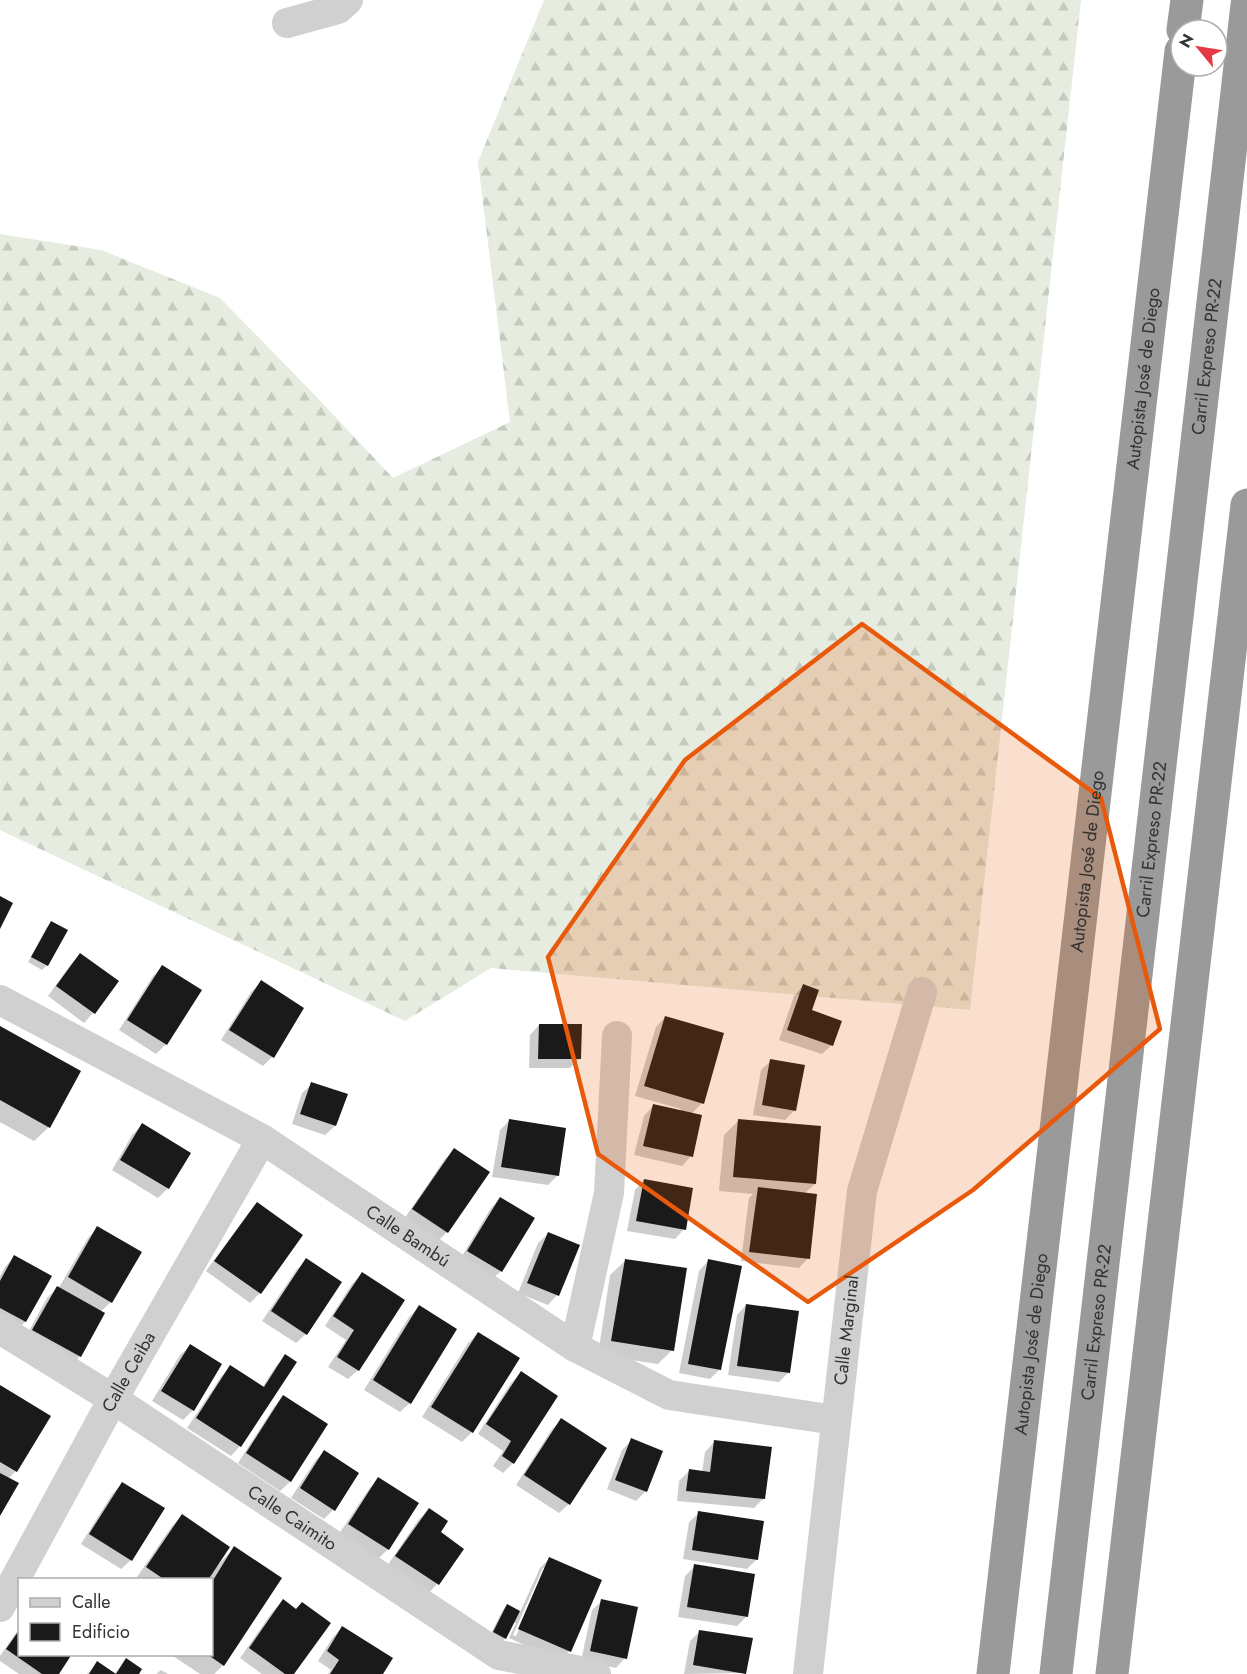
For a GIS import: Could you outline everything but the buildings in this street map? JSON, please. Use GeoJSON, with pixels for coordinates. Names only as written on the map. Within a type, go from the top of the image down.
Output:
{"type":"FeatureCollection","features":[{"type":"Feature","properties":{"kind":"highway"},"geometry":{"type":"LineString","coordinates":[[1185,18],[1187,0]]}},
{"type":"Feature","properties":{"kind":"highway","name":"Carril Expreso PR-22"},"geometry":{"type":"LineString","coordinates":[[1056,1674],[1247,5]]}},
{"type":"Feature","properties":{"kind":"highway","name":"Autopista José de Diego"},"geometry":{"type":"LineString","coordinates":[[993,1674],[1178,78]]}},
{"type":"Feature","properties":{"kind":"highway"},"geometry":{"type":"LineString","coordinates":[[1112,1674],[1247,505]]}},
{"type":"Feature","properties":{"kind":"street"},"geometry":{"type":"LineString","coordinates":[[287,23],[338,9],[348,0]]}},
{"type":"Feature","properties":{"kind":"street","name":"Calle Marginal"},"geometry":{"type":"LineString","coordinates":[[807,1674],[862,1191],[922,992]]}},
{"type":"Feature","properties":{"kind":"street","name":"Calle Bambú"},"geometry":{"type":"LineString","coordinates":[[0,1000],[262,1139],[575,1347],[669,1395],[835,1420]]}},
{"type":"Feature","properties":{"kind":"street"},"geometry":{"type":"LineString","coordinates":[[575,1347],[609,1193],[617,1036]]}},
{"type":"Feature","properties":{"kind":"street","name":"Calle Ceiba"},"geometry":{"type":"LineString","coordinates":[[0,1607],[113,1399],[262,1139]]}},
{"type":"Feature","properties":{"kind":"street","name":"Calle Caimito"},"geometry":{"type":"LineString","coordinates":[[0,1329],[113,1399],[499,1655],[596,1674]]}},
{"type":"Feature","properties":{"kind":"highlighted area"},"geometry":{"type":"Polygon","coordinates":[[[862,624],[1101,798],[1160,1029],[973,1190],[808,1302],[598,1154],[548,957],[685,760],[862,624]]]}},
{"type":"Feature","properties":{"kind":"green space"},"geometry":{"type":"Polygon","coordinates":[[[544,0],[1081,0],[970,1010],[491,968],[405,1021],[0,830],[0,234],[101,250],[220,298],[393,478],[510,422],[478,162],[544,0]]]}}]}
